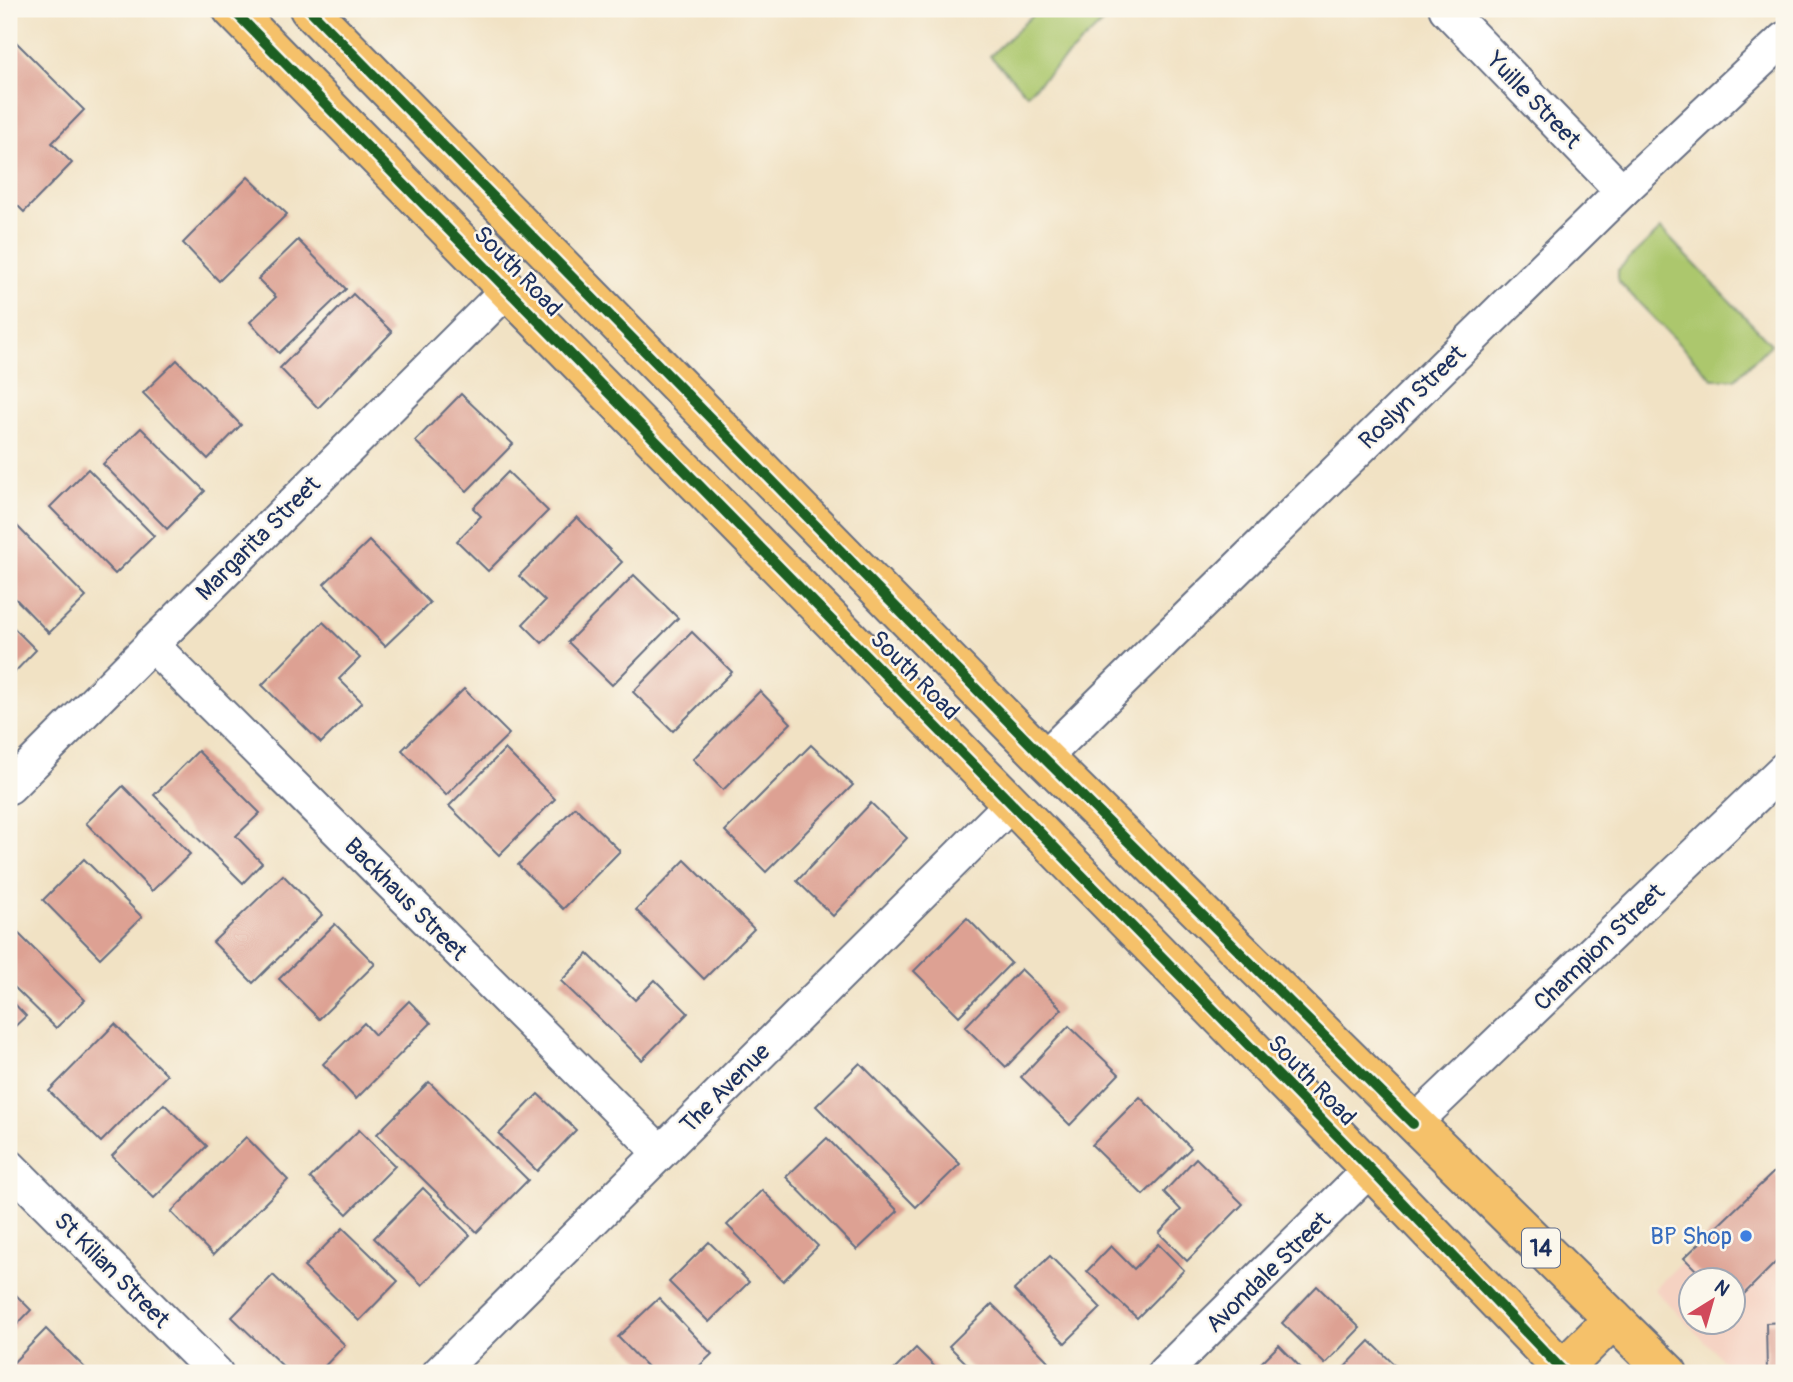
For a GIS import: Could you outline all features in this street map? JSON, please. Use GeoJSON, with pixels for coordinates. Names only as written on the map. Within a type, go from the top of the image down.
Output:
{"type":"FeatureCollection","features":[{"type":"Feature","properties":{"kind":"main road","name":"South Road"},"geometry":{"type":"LineString","coordinates":[[232,9],[1370,1169],[1564,1372]]}},
{"type":"Feature","properties":{"kind":"main road","name":"South Road"},"geometry":{"type":"LineString","coordinates":[[309,9],[1044,758],[1668,1373]]}},
{"type":"Feature","properties":{"kind":"main road"},"geometry":{"type":"LineString","coordinates":[[507,290],[547,252]]}},
{"type":"Feature","properties":{"kind":"main road"},"geometry":{"type":"LineString","coordinates":[[1012,803],[1044,758]]}},
{"type":"Feature","properties":{"kind":"main road"},"geometry":{"type":"LineString","coordinates":[[1564,1372],[1613,1319]]}},
{"type":"Feature","properties":{"kind":"street","name":"Yuille Street"},"geometry":{"type":"LineString","coordinates":[[1446,9],[1622,191]]}},
{"type":"Feature","properties":{"kind":"street","name":"Roslyn Street"},"geometry":{"type":"LineString","coordinates":[[1044,758],[1622,191],[1784,39]]}},
{"type":"Feature","properties":{"kind":"street","name":"Margarita Street"},"geometry":{"type":"LineString","coordinates":[[9,786],[507,290]]}},
{"type":"Feature","properties":{"kind":"street","name":"Backhaus Street"},"geometry":{"type":"LineString","coordinates":[[151,644],[660,1152]]}},
{"type":"Feature","properties":{"kind":"street","name":"Champion Street"},"geometry":{"type":"LineString","coordinates":[[1413,1124],[1784,769]]}},
{"type":"Feature","properties":{"kind":"street","name":"The Avenue"},"geometry":{"type":"LineString","coordinates":[[439,1373],[1012,803]]}},
{"type":"Feature","properties":{"kind":"street","name":"St Kilian Street"},"geometry":{"type":"LineString","coordinates":[[9,1166],[216,1373]]}},
{"type":"Feature","properties":{"kind":"street","name":"Avondale Street"},"geometry":{"type":"LineString","coordinates":[[1164,1373],[1370,1169]]}},
{"type":"Feature","properties":{"kind":"shaded area"},"geometry":{"type":"Polygon","coordinates":[[[1756,1189],[1784,1217],[1784,1373],[1735,1373],[1699,1336],[1748,1336],[1748,1266],[1678,1266],[1678,1314],[1654,1289],[1756,1189]]]}},
{"type":"Feature","properties":{"kind":"green space"},"geometry":{"type":"Polygon","coordinates":[[[1039,9],[1105,9],[1111,15],[1027,94],[990,56],[1039,9]]]}},
{"type":"Feature","properties":{"kind":"green space"},"geometry":{"type":"Polygon","coordinates":[[[1661,229],[1771,344],[1735,379],[1713,379],[1618,281],[1618,270],[1661,229]]]}},
{"type":"Feature","properties":{"kind":"building"},"geometry":{"type":"Polygon","coordinates":[[[15,41],[84,110],[52,143],[72,163],[24,212],[9,197],[9,48],[15,41]]]}},
{"type":"Feature","properties":{"kind":"building"},"geometry":{"type":"Polygon","coordinates":[[[248,177],[287,214],[219,281],[183,243],[248,177]]]}},
{"type":"Feature","properties":{"kind":"building"},"geometry":{"type":"Polygon","coordinates":[[[298,240],[346,289],[279,353],[250,322],[276,297],[258,279],[298,240]]]}},
{"type":"Feature","properties":{"kind":"building"},"geometry":{"type":"Polygon","coordinates":[[[353,294],[392,332],[318,408],[280,368],[353,294]]]}},
{"type":"Feature","properties":{"kind":"building"},"geometry":{"type":"Polygon","coordinates":[[[177,360],[241,425],[208,459],[143,393],[177,360]]]}},
{"type":"Feature","properties":{"kind":"building"},"geometry":{"type":"Polygon","coordinates":[[[461,394],[513,444],[467,491],[415,441],[461,394]]]}},
{"type":"Feature","properties":{"kind":"building"},"geometry":{"type":"Polygon","coordinates":[[[141,428],[205,491],[167,529],[103,464],[141,428]]]}},
{"type":"Feature","properties":{"kind":"building"},"geometry":{"type":"Polygon","coordinates":[[[88,469],[154,536],[115,574],[50,507],[88,469]]]}},
{"type":"Feature","properties":{"kind":"building"},"geometry":{"type":"Polygon","coordinates":[[[508,472],[548,511],[488,571],[457,541],[481,516],[473,508],[508,472]]]}},
{"type":"Feature","properties":{"kind":"building"},"geometry":{"type":"Polygon","coordinates":[[[577,517],[622,562],[542,643],[523,624],[545,601],[519,576],[577,517]]]}},
{"type":"Feature","properties":{"kind":"building"},"geometry":{"type":"Polygon","coordinates":[[[17,526],[86,597],[49,633],[9,592],[9,534],[17,526]]]}},
{"type":"Feature","properties":{"kind":"building"},"geometry":{"type":"Polygon","coordinates":[[[369,541],[430,603],[385,646],[324,584],[369,541]]]}},
{"type":"Feature","properties":{"kind":"building"},"geometry":{"type":"Polygon","coordinates":[[[634,575],[678,618],[612,685],[568,642],[634,575]]]}},
{"type":"Feature","properties":{"kind":"building"},"geometry":{"type":"Polygon","coordinates":[[[323,622],[360,658],[339,679],[362,702],[321,743],[262,685],[323,622]]]}},
{"type":"Feature","properties":{"kind":"building"},"geometry":{"type":"Polygon","coordinates":[[[9,623],[36,650],[9,678],[9,623]]]}},
{"type":"Feature","properties":{"kind":"building"},"geometry":{"type":"Polygon","coordinates":[[[692,632],[732,672],[673,731],[633,692],[692,632]]]}},
{"type":"Feature","properties":{"kind":"building"},"geometry":{"type":"Polygon","coordinates":[[[464,689],[509,734],[446,795],[402,750],[464,689]]]}},
{"type":"Feature","properties":{"kind":"building"},"geometry":{"type":"Polygon","coordinates":[[[760,691],[791,723],[723,790],[693,759],[760,691]]]}},
{"type":"Feature","properties":{"kind":"building"},"geometry":{"type":"Polygon","coordinates":[[[811,745],[853,785],[766,872],[725,831],[811,745]]]}},
{"type":"Feature","properties":{"kind":"building"},"geometry":{"type":"Polygon","coordinates":[[[505,749],[555,799],[499,855],[449,806],[505,749]]]}},
{"type":"Feature","properties":{"kind":"building"},"geometry":{"type":"Polygon","coordinates":[[[198,751],[260,813],[236,836],[262,863],[243,883],[154,795],[198,751]]]}},
{"type":"Feature","properties":{"kind":"building"},"geometry":{"type":"Polygon","coordinates":[[[123,786],[190,854],[152,891],[86,823],[123,786]]]}},
{"type":"Feature","properties":{"kind":"building"},"geometry":{"type":"Polygon","coordinates":[[[871,803],[907,838],[833,916],[797,881],[871,803]]]}},
{"type":"Feature","properties":{"kind":"building"},"geometry":{"type":"Polygon","coordinates":[[[575,807],[620,851],[563,909],[518,865],[575,807]]]}},
{"type":"Feature","properties":{"kind":"building"},"geometry":{"type":"Polygon","coordinates":[[[84,859],[142,917],[100,958],[43,900],[84,859]]]}},
{"type":"Feature","properties":{"kind":"building"},"geometry":{"type":"Polygon","coordinates":[[[685,860],[754,929],[704,979],[636,910],[685,860]]]}},
{"type":"Feature","properties":{"kind":"building"},"geometry":{"type":"Polygon","coordinates":[[[283,875],[322,915],[253,983],[213,942],[283,875]]]}},
{"type":"Feature","properties":{"kind":"building"},"geometry":{"type":"Polygon","coordinates":[[[967,918],[1011,963],[959,1016],[914,971],[967,918]]]}},
{"type":"Feature","properties":{"kind":"building"},"geometry":{"type":"Polygon","coordinates":[[[9,924],[85,1000],[56,1028],[9,982],[9,924]]]}},
{"type":"Feature","properties":{"kind":"building"},"geometry":{"type":"Polygon","coordinates":[[[335,924],[375,964],[319,1019],[279,979],[335,924]]]}},
{"type":"Feature","properties":{"kind":"building"},"geometry":{"type":"Polygon","coordinates":[[[588,954],[635,1000],[655,980],[688,1013],[642,1060],[561,981],[588,954]]]}},
{"type":"Feature","properties":{"kind":"building"},"geometry":{"type":"Polygon","coordinates":[[[1021,969],[1062,1009],[1006,1067],[965,1027],[1021,969]]]}},
{"type":"Feature","properties":{"kind":"building"},"geometry":{"type":"Polygon","coordinates":[[[9,998],[26,1016],[9,1032],[9,998]]]}},
{"type":"Feature","properties":{"kind":"building"},"geometry":{"type":"Polygon","coordinates":[[[409,1001],[431,1023],[356,1099],[323,1064],[364,1023],[375,1035],[409,1001]]]}},
{"type":"Feature","properties":{"kind":"building"},"geometry":{"type":"Polygon","coordinates":[[[115,1024],[167,1075],[101,1142],[49,1091],[115,1024]]]}},
{"type":"Feature","properties":{"kind":"building"},"geometry":{"type":"Polygon","coordinates":[[[1069,1026],[1119,1074],[1070,1125],[1021,1077],[1069,1026]]]}},
{"type":"Feature","properties":{"kind":"building"},"geometry":{"type":"Polygon","coordinates":[[[860,1063],[960,1164],[916,1207],[816,1106],[860,1063]]]}},
{"type":"Feature","properties":{"kind":"building"},"geometry":{"type":"Polygon","coordinates":[[[429,1082],[528,1180],[477,1232],[377,1134],[429,1082]]]}},
{"type":"Feature","properties":{"kind":"building"},"geometry":{"type":"Polygon","coordinates":[[[538,1094],[576,1130],[537,1171],[499,1134],[538,1094]]]}},
{"type":"Feature","properties":{"kind":"building"},"geometry":{"type":"Polygon","coordinates":[[[1140,1097],[1191,1148],[1143,1195],[1092,1145],[1140,1097]]]}},
{"type":"Feature","properties":{"kind":"building"},"geometry":{"type":"Polygon","coordinates":[[[164,1104],[207,1146],[154,1198],[112,1156],[164,1104]]]}},
{"type":"Feature","properties":{"kind":"building"},"geometry":{"type":"Polygon","coordinates":[[[359,1130],[395,1166],[347,1214],[310,1178],[359,1130]]]}},
{"type":"Feature","properties":{"kind":"building"},"geometry":{"type":"Polygon","coordinates":[[[246,1137],[288,1180],[213,1255],[171,1212],[246,1137]]]}},
{"type":"Feature","properties":{"kind":"building"},"geometry":{"type":"Polygon","coordinates":[[[827,1138],[898,1211],[857,1250],[786,1177],[827,1138]]]}},
{"type":"Feature","properties":{"kind":"building"},"geometry":{"type":"Polygon","coordinates":[[[1196,1158],[1243,1204],[1187,1261],[1159,1233],[1181,1210],[1164,1192],[1196,1158]]]}},
{"type":"Feature","properties":{"kind":"building","name":"BP Shop"},"geometry":{"type":"Polygon","coordinates":[[[1774,1172],[1784,1183],[1784,1254],[1748,1290],[1748,1266],[1692,1266],[1684,1258],[1774,1172]]]}},
{"type":"Feature","properties":{"kind":"building"},"geometry":{"type":"Polygon","coordinates":[[[423,1188],[470,1235],[422,1285],[374,1238],[423,1188]]]}},
{"type":"Feature","properties":{"kind":"building"},"geometry":{"type":"Polygon","coordinates":[[[762,1190],[818,1246],[783,1281],[727,1225],[762,1190]]]}},
{"type":"Feature","properties":{"kind":"building"},"geometry":{"type":"Polygon","coordinates":[[[343,1228],[398,1281],[359,1321],[304,1267],[343,1228]]]}},
{"type":"Feature","properties":{"kind":"building"},"geometry":{"type":"Polygon","coordinates":[[[709,1242],[749,1282],[709,1322],[669,1282],[709,1242]]]}},
{"type":"Feature","properties":{"kind":"building"},"geometry":{"type":"Polygon","coordinates":[[[1158,1244],[1184,1270],[1137,1318],[1087,1271],[1111,1246],[1134,1269],[1158,1244]]]}},
{"type":"Feature","properties":{"kind":"building"},"geometry":{"type":"Polygon","coordinates":[[[1050,1256],[1101,1308],[1065,1343],[1014,1290],[1050,1256]]]}},
{"type":"Feature","properties":{"kind":"building"},"geometry":{"type":"Polygon","coordinates":[[[273,1275],[345,1345],[318,1373],[290,1373],[232,1317],[273,1275]]]}},
{"type":"Feature","properties":{"kind":"building"},"geometry":{"type":"Polygon","coordinates":[[[1317,1286],[1360,1328],[1325,1364],[1282,1323],[1317,1286]]]}},
{"type":"Feature","properties":{"kind":"building"},"geometry":{"type":"Polygon","coordinates":[[[9,1288],[31,1310],[9,1333],[9,1288]]]}},
{"type":"Feature","properties":{"kind":"building"},"geometry":{"type":"Polygon","coordinates":[[[659,1298],[712,1354],[692,1373],[653,1373],[618,1337],[659,1298]]]}},
{"type":"Feature","properties":{"kind":"building"},"geometry":{"type":"Polygon","coordinates":[[[992,1304],[1048,1361],[1035,1373],[976,1373],[949,1346],[992,1304]]]}},
{"type":"Feature","properties":{"kind":"building"},"geometry":{"type":"Polygon","coordinates":[[[1784,1322],[1784,1373],[1767,1373],[1766,1323],[1784,1322]]]}},
{"type":"Feature","properties":{"kind":"building"},"geometry":{"type":"Polygon","coordinates":[[[46,1329],[88,1371],[86,1373],[9,1373],[9,1367],[46,1329]]]}},
{"type":"Feature","properties":{"kind":"building"},"geometry":{"type":"Polygon","coordinates":[[[1370,1341],[1403,1373],[1339,1373],[1370,1341]]]}},
{"type":"Feature","properties":{"kind":"building"},"geometry":{"type":"Polygon","coordinates":[[[1279,1345],[1305,1372],[1251,1373],[1279,1345]]]}},
{"type":"Feature","properties":{"kind":"building"},"geometry":{"type":"Polygon","coordinates":[[[916,1348],[941,1373],[891,1373],[916,1348]]]}},
{"type":"Feature","properties":{"kind":"cycle path"},"geometry":{"type":"LineString","coordinates":[[232,9],[1370,1169],[1562,1370]]}},
{"type":"Feature","properties":{"kind":"cycle path"},"geometry":{"type":"LineString","coordinates":[[309,9],[1044,758],[1413,1124]]}},
{"type":"Feature","properties":{"kind":"place","name":"BP Shop"},"geometry":{"type":"Point","coordinates":[1746,1236]}}]}
